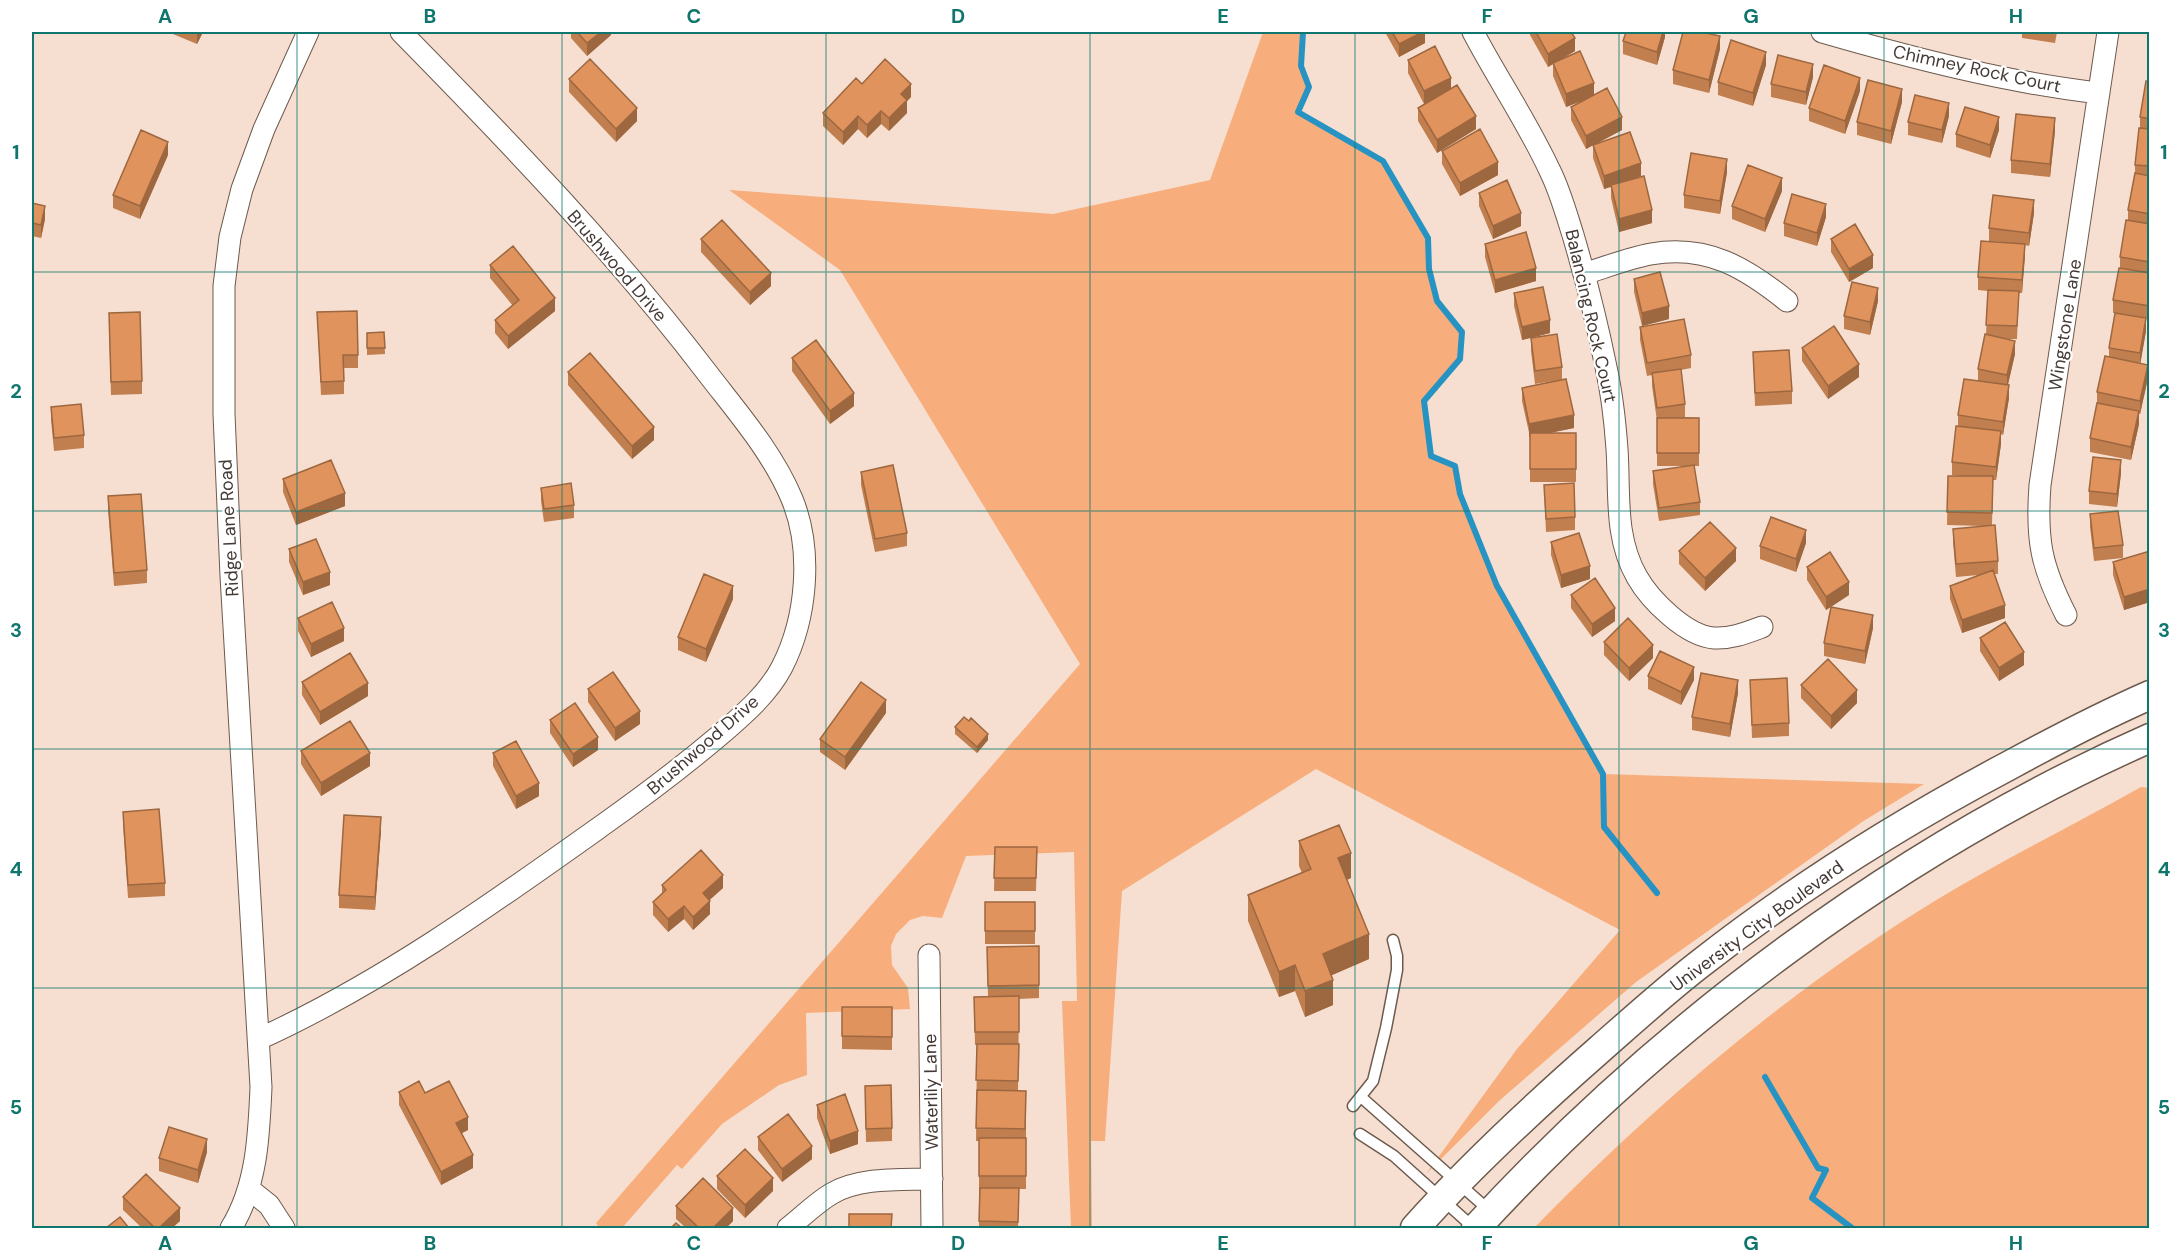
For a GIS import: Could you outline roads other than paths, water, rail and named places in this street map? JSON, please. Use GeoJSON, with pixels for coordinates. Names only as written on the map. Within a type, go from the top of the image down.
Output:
{"type":"FeatureCollection","features":[{"type":"Feature","properties":{"kind":"main road","name":"University City Boulevard"},"geometry":{"type":"LineString","coordinates":[[1415,1228],[1450,1190],[1566,1079],[1701,963],[1824,875],[1905,822],[2055,741],[2150,694]]}},
{"type":"Feature","properties":{"kind":"main road","name":"University City Boulevard"},"geometry":{"type":"LineString","coordinates":[[1480,1223],[1593,1112],[1670,1044],[1792,947],[1924,856],[2001,811],[2150,738]]}},
{"type":"Feature","properties":{"kind":"street","name":"Ridge Lane Road"},"geometry":{"type":"LineString","coordinates":[[231,1228],[249,1189],[260,1126],[261,1087],[228,518],[224,414],[224,286],[230,237],[242,189],[264,129],[308,32]]}},
{"type":"Feature","properties":{"kind":"street","name":"Brushwood Drive"},"geometry":{"type":"LineString","coordinates":[[259,1040],[290,1026],[421,949],[542,869],[674,774],[744,715],[760,697],[781,669],[793,642],[800,616],[803,567],[798,522],[792,500],[778,471],[752,432],[634,283],[480,113],[401,32]]}},
{"type":"Feature","properties":{"kind":"street","name":"Balancing Rock Court"},"geometry":{"type":"LineString","coordinates":[[1473,32],[1551,173],[1562,200],[1584,274],[1606,367],[1617,449],[1620,529],[1637,578],[1679,623],[1694,632],[1712,638],[1740,636],[1762,627]]}},
{"type":"Feature","properties":{"kind":"street","name":"Chimney Rock Court"},"geometry":{"type":"LineString","coordinates":[[1822,32],[1972,72],[2098,93]]}},
{"type":"Feature","properties":{"kind":"street","name":"Wingstone Lane"},"geometry":{"type":"LineString","coordinates":[[2066,615],[2044,566],[2038,521],[2040,485],[2108,32]]}},
{"type":"Feature","properties":{"kind":"street"},"geometry":{"type":"LineString","coordinates":[[1584,274],[1651,254],[1678,252],[1706,255],[1729,262],[1787,301]]}},
{"type":"Feature","properties":{"kind":"street","name":"Waterlily Lane"},"geometry":{"type":"LineString","coordinates":[[929,955],[932,1228]]}},
{"type":"Feature","properties":{"kind":"street"},"geometry":{"type":"LineString","coordinates":[[788,1228],[832,1193],[854,1185],[932,1179]]}},
{"type":"Feature","properties":{"kind":"street"},"geometry":{"type":"LineString","coordinates":[[249,1189],[268,1205],[284,1228]]}},
{"type":"Feature","properties":{"kind":"lane"},"geometry":{"type":"LineString","coordinates":[[1353,1106],[1373,1081],[1397,970],[1397,956],[1393,940]]}},
{"type":"Feature","properties":{"kind":"lane"},"geometry":{"type":"LineString","coordinates":[[1361,1097],[1480,1223]]}},
{"type":"Feature","properties":{"kind":"lane"},"geometry":{"type":"LineString","coordinates":[[1360,1134],[1450,1190],[1480,1223]]}},
{"type":"Feature","properties":{"kind":"waterway"},"geometry":{"type":"LineString","coordinates":[[1303,32],[1301,66],[1309,87],[1298,112],[1383,161],[1428,238],[1429,269],[1437,301],[1462,332],[1460,359],[1424,401],[1431,456],[1455,466],[1460,494],[1497,586],[1603,774],[1604,827],[1657,893]]}},
{"type":"Feature","properties":{"kind":"waterway"},"geometry":{"type":"LineString","coordinates":[[1765,1077],[1818,1168],[1826,1170],[1812,1198],[1852,1228]]}}]}
